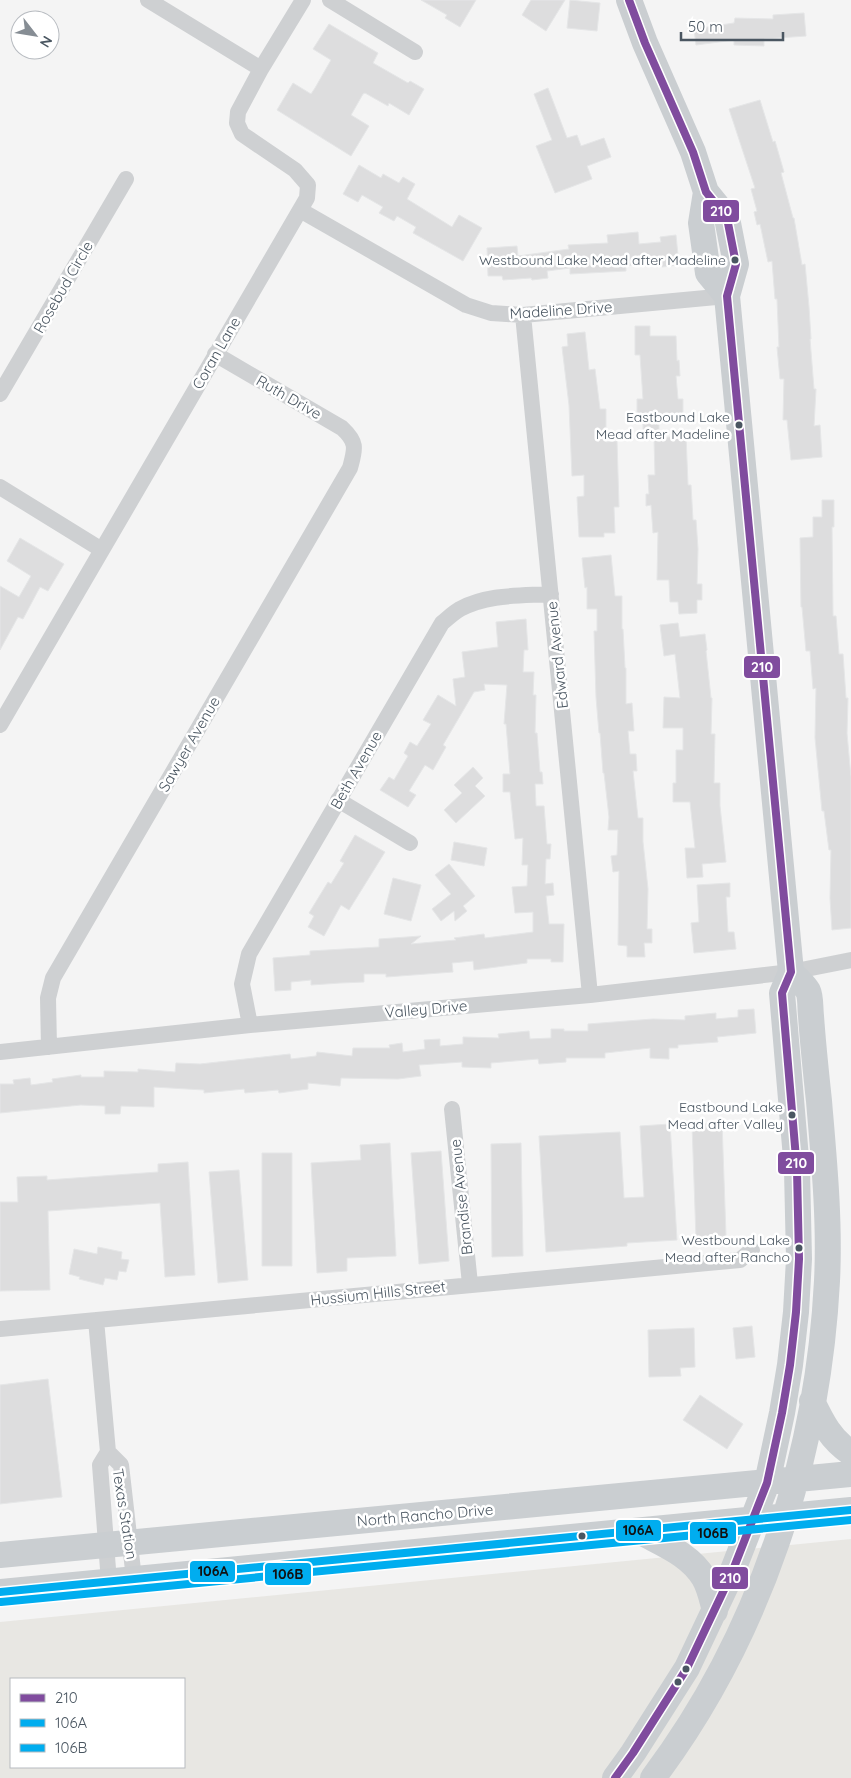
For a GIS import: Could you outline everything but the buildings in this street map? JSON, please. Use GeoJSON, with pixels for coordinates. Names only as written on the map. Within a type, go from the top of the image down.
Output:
{"type":"FeatureCollection","features":[{"type":"Feature","properties":{"kind":"main road"},"geometry":{"type":"LineString","coordinates":[[627,1774],[661,1710],[687,1668],[715,1611],[754,1520],[767,1483],[790,1365],[799,1273],[797,1170],[782,992],[790,972],[727,296],[708,273],[701,223],[706,192],[693,152],[645,43],[629,0]]}},
{"type":"Feature","properties":{"kind":"main road"},"geometry":{"type":"LineString","coordinates":[[654,1778],[722,1671],[744,1625],[785,1517],[796,1480],[812,1401],[823,1331],[827,1280],[823,1144],[809,992],[790,972]]}},
{"type":"Feature","properties":{"kind":"main road"},"geometry":{"type":"LineString","coordinates":[[812,1401],[824,1426],[836,1441],[851,1453]]}},
{"type":"Feature","properties":{"kind":"main road","name":"North Rancho Drive"},"geometry":{"type":"LineString","coordinates":[[0,1555],[851,1474]]}},
{"type":"Feature","properties":{"kind":"main road"},"geometry":{"type":"LineString","coordinates":[[0,1592],[851,1510]]}},
{"type":"Feature","properties":{"kind":"main road"},"geometry":{"type":"LineString","coordinates":[[639,1531],[683,1555],[696,1567],[705,1578],[715,1611]]}},
{"type":"Feature","properties":{"kind":"street"},"geometry":{"type":"LineString","coordinates":[[148,0],[261,70]]}},
{"type":"Feature","properties":{"kind":"street","name":"Coran Lane"},"geometry":{"type":"LineString","coordinates":[[0,725],[307,198],[308,185],[295,170],[242,134],[237,123],[238,112],[303,0]]}},
{"type":"Feature","properties":{"kind":"street"},"geometry":{"type":"LineString","coordinates":[[330,0],[415,52]]}},
{"type":"Feature","properties":{"kind":"street","name":"Rosebud Circle"},"geometry":{"type":"LineString","coordinates":[[0,394],[126,179]]}},
{"type":"Feature","properties":{"kind":"street","name":"Madeline Drive"},"geometry":{"type":"LineString","coordinates":[[300,210],[466,305],[491,313],[523,315],[727,296]]}},
{"type":"Feature","properties":{"kind":"street","name":"Edward Avenue"},"geometry":{"type":"LineString","coordinates":[[523,315],[590,995]]}},
{"type":"Feature","properties":{"kind":"street","name":"Ruth Drive"},"geometry":{"type":"LineString","coordinates":[[215,354],[342,428],[350,436],[355,447]]}},
{"type":"Feature","properties":{"kind":"street","name":"Sawyer Avenue"},"geometry":{"type":"LineString","coordinates":[[49,1048],[48,998],[53,978],[350,468],[355,447]]}},
{"type":"Feature","properties":{"kind":"street"},"geometry":{"type":"LineString","coordinates":[[0,488],[102,550]]}},
{"type":"Feature","properties":{"kind":"street","name":"Beth Avenue"},"geometry":{"type":"LineString","coordinates":[[250,1025],[242,984],[249,954],[442,624],[458,610],[476,602],[495,597],[551,594]]}},
{"type":"Feature","properties":{"kind":"street"},"geometry":{"type":"LineString","coordinates":[[338,800],[410,843]]}},
{"type":"Feature","properties":{"kind":"street","name":"Valley Drive"},"geometry":{"type":"LineString","coordinates":[[0,1052],[250,1025],[590,995],[790,972],[851,960]]}},
{"type":"Feature","properties":{"kind":"street","name":"Brandise Avenue"},"geometry":{"type":"LineString","coordinates":[[452,1109],[470,1284]]}},
{"type":"Feature","properties":{"kind":"street","name":"Hussium Hills Street"},"geometry":{"type":"LineString","coordinates":[[0,1329],[740,1260],[752,1250]]}},
{"type":"Feature","properties":{"kind":"street","name":"Texas Station"},"geometry":{"type":"LineString","coordinates":[[96,1320],[108,1452],[100,1465],[118,1544],[122,1580]]}},
{"type":"Feature","properties":{"kind":"street","name":"Texas Station"},"geometry":{"type":"LineString","coordinates":[[108,1452],[121,1465],[118,1544],[122,1580]]}},
{"type":"Feature","properties":{"kind":"shaded area"},"geometry":{"type":"Polygon","coordinates":[[[851,1539],[851,1778],[0,1778],[0,1622],[851,1539]]]}},
{"type":"Feature","properties":{"kind":"transit line","name":"210"},"geometry":{"type":"LineString","coordinates":[[615,1778],[687,1668],[731,1575],[767,1483],[790,1365],[799,1259],[797,1170],[782,993],[791,972],[727,296],[736,264],[727,218],[706,192],[693,152],[645,43],[629,0]]}},
{"type":"Feature","properties":{"kind":"transit line","name":"106A"},"geometry":{"type":"LineString","coordinates":[[0,1592],[851,1510]]}},
{"type":"Feature","properties":{"kind":"transit line","name":"106B"},"geometry":{"type":"LineString","coordinates":[[1,1602],[851,1520]]}},
{"type":"Feature","properties":{"kind":"place","name":"Westbound Lake Mead after Madeline"},"geometry":{"type":"Point","coordinates":[735,260]}},
{"type":"Feature","properties":{"kind":"place","name":"Eastbound Lake Mead after Madeline"},"geometry":{"type":"Point","coordinates":[739,425]}},
{"type":"Feature","properties":{"kind":"place","name":"Eastbound Lake Mead after Valley"},"geometry":{"type":"Point","coordinates":[792,1115]}},
{"type":"Feature","properties":{"kind":"place","name":"Westbound Lake Mead after Rancho"},"geometry":{"type":"Point","coordinates":[799,1248]}}]}
